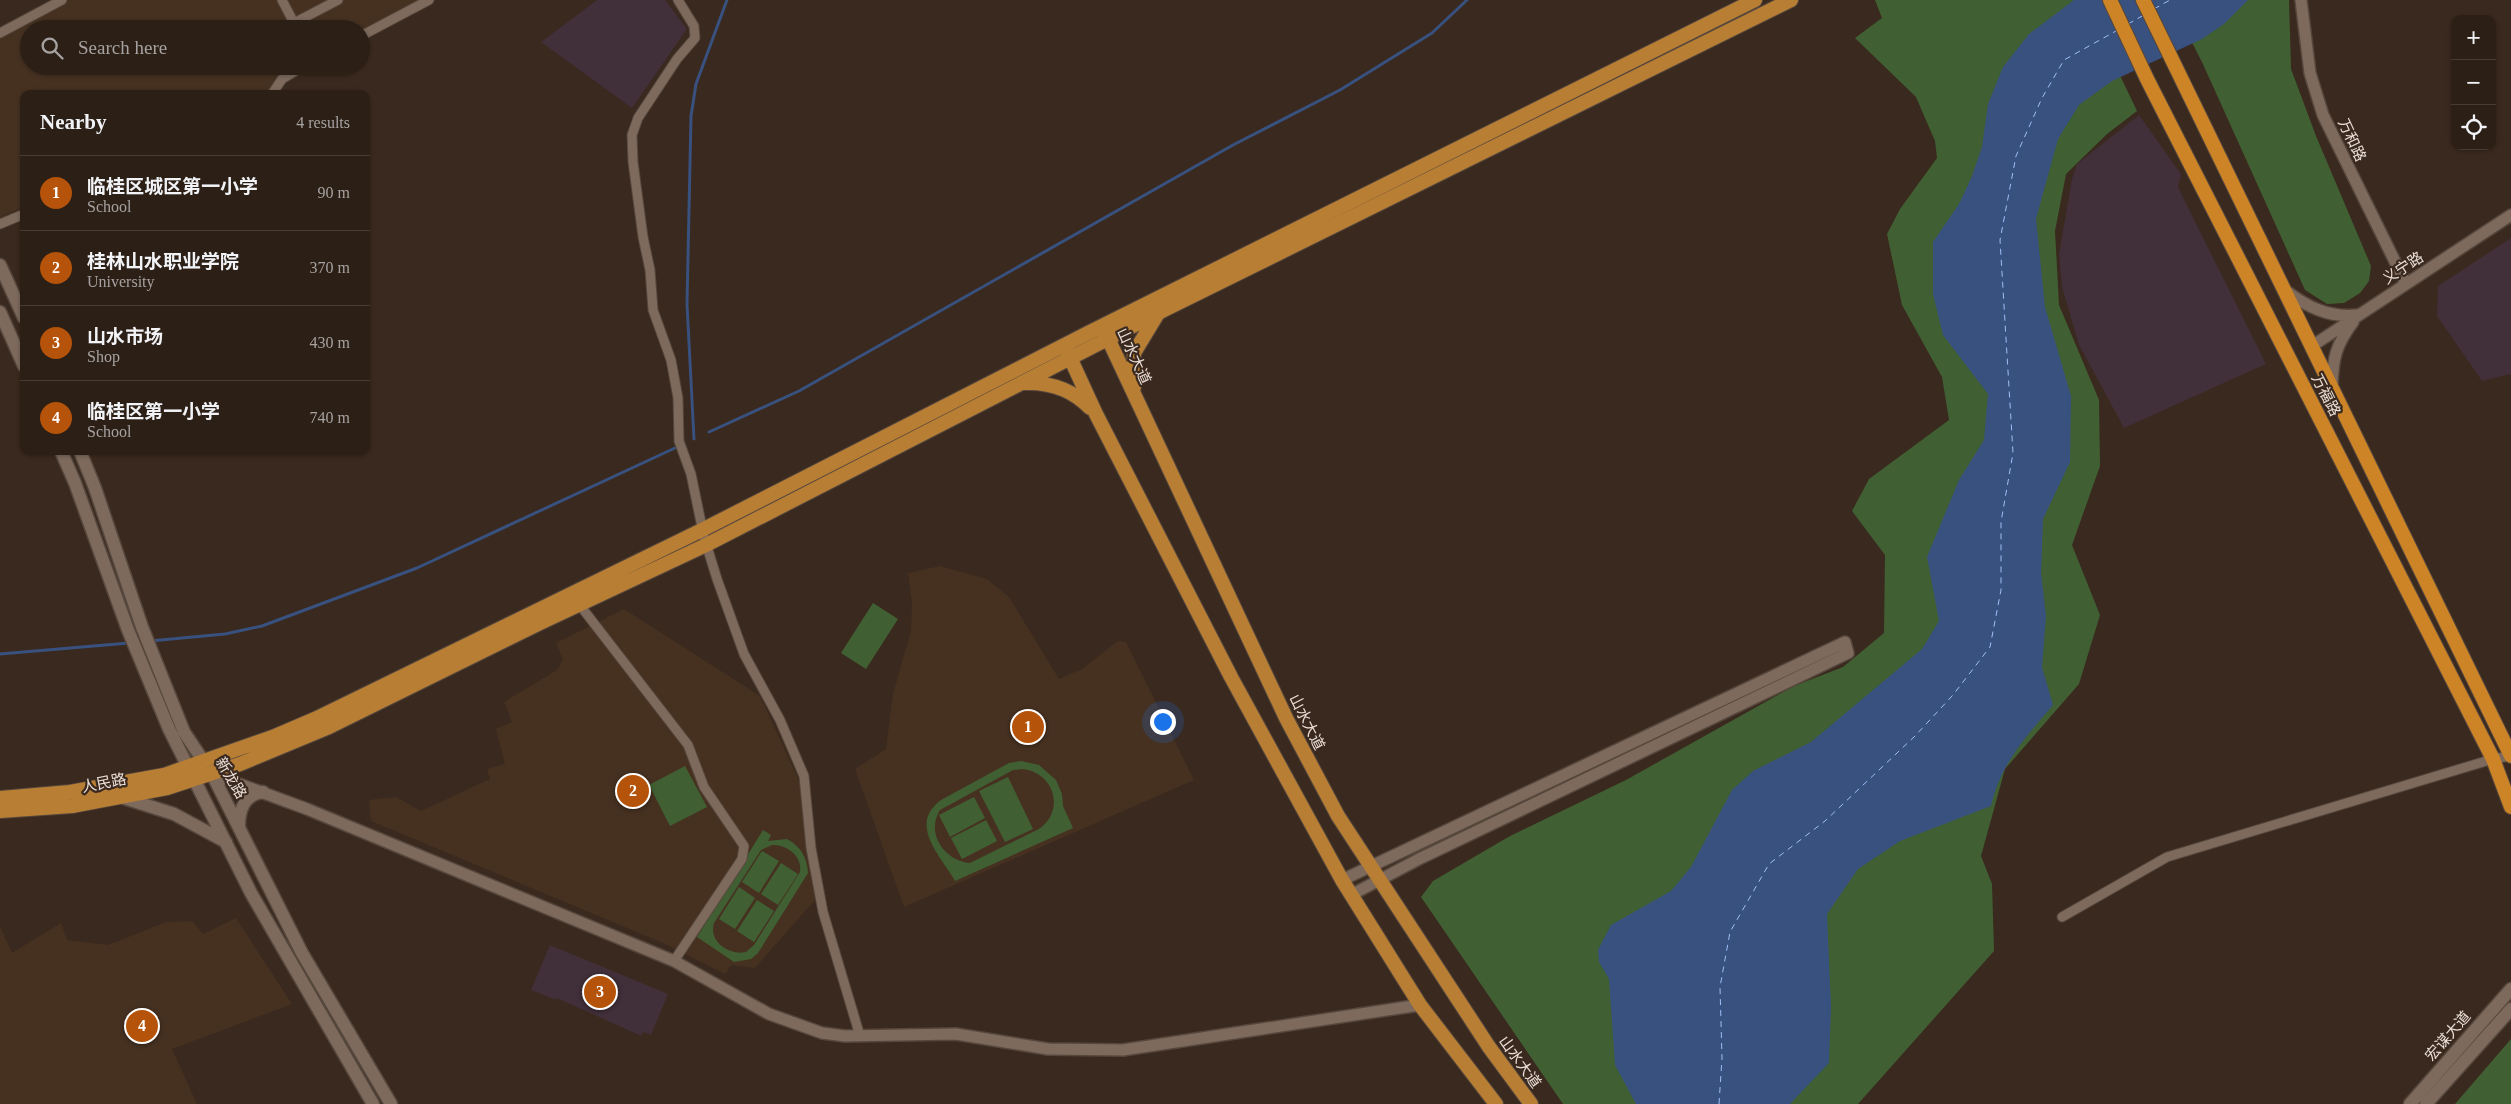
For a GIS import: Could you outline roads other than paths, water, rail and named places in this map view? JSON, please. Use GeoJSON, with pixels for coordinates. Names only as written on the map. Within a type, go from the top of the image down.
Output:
{"type":"FeatureCollection","features":[{"type":"Feature","properties":{"kind":"highway","name":"万福路"},"geometry":{"type":"LineString","coordinates":[[2110,0],[2147,79],[2493,759],[2511,806]]}},
{"type":"Feature","properties":{"kind":"highway","name":"万福路"},"geometry":{"type":"LineString","coordinates":[[2142,0],[2511,756]]}},
{"type":"Feature","properties":{"kind":"main road"},"geometry":{"type":"LineString","coordinates":[[1496,1104],[1420,1005],[1342,880],[1231,677],[1096,414],[1067,352],[1754,0]]}},
{"type":"Feature","properties":{"kind":"main road"},"geometry":{"type":"LineString","coordinates":[[1105,333],[1159,312],[1791,0]]}},
{"type":"Feature","properties":{"kind":"main road"},"geometry":{"type":"LineString","coordinates":[[0,266],[20,309]]}},
{"type":"Feature","properties":{"kind":"main road"},"geometry":{"type":"LineString","coordinates":[[0,312],[20,357]]}},
{"type":"Feature","properties":{"kind":"main road"},"geometry":{"type":"LineString","coordinates":[[1135,395],[1134,353],[1159,312]]}},
{"type":"Feature","properties":{"kind":"main road","name":"山水大道"},"geometry":{"type":"LineString","coordinates":[[1105,333],[1286,718],[1338,816],[1489,1047],[1531,1104]]}},
{"type":"Feature","properties":{"kind":"main road","name":"人民路"},"geometry":{"type":"LineString","coordinates":[[0,798],[70,792],[164,775],[275,736],[317,718],[1067,352]]}},
{"type":"Feature","properties":{"kind":"main road","name":"人民路"},"geometry":{"type":"LineString","coordinates":[[0,811],[72,806],[167,788],[212,774],[329,727],[579,604],[706,545],[1020,384],[1067,352]]}},
{"type":"Feature","properties":{"kind":"main road"},"geometry":{"type":"LineString","coordinates":[[1020,384],[1037,383],[1069,391],[1096,414]]}},
{"type":"Feature","properties":{"kind":"main road","name":"新龙路"},"geometry":{"type":"LineString","coordinates":[[63,455],[75,483],[149,683],[188,766],[251,893],[373,1104]]}},
{"type":"Feature","properties":{"kind":"main road","name":"新龙路"},"geometry":{"type":"LineString","coordinates":[[82,455],[95,488],[142,627],[184,732],[202,762],[212,774],[302,953],[391,1104]]}},
{"type":"Feature","properties":{"kind":"main road"},"geometry":{"type":"LineString","coordinates":[[239,826],[239,815],[246,801],[255,793],[263,792]]}},
{"type":"Feature","properties":{"kind":"main road"},"geometry":{"type":"LineString","coordinates":[[119,797],[174,814],[226,842]]}},
{"type":"Feature","properties":{"kind":"main road","name":"宏谋大道"},"geometry":{"type":"LineString","coordinates":[[2410,1104],[2511,989]]}},
{"type":"Feature","properties":{"kind":"main road","name":"宏谋大道"},"geometry":{"type":"LineString","coordinates":[[2426,1104],[2511,1009]]}},
{"type":"Feature","properties":{"kind":"street"},"geometry":{"type":"LineString","coordinates":[[24,20],[62,0]]}},
{"type":"Feature","properties":{"kind":"street"},"geometry":{"type":"LineString","coordinates":[[282,0],[292,20]]}},
{"type":"Feature","properties":{"kind":"street"},"geometry":{"type":"LineString","coordinates":[[300,20],[338,0]]}},
{"type":"Feature","properties":{"kind":"street"},"geometry":{"type":"LineString","coordinates":[[370,31],[429,0]]}},
{"type":"Feature","properties":{"kind":"street"},"geometry":{"type":"LineString","coordinates":[[678,0],[694,26],[695,38],[677,59],[638,118],[632,135],[642,237],[650,270],[653,310],[671,360],[678,398],[679,441],[691,474],[706,545],[738,640],[780,720],[802,769],[808,799],[811,848],[823,912],[860,1036]]}},
{"type":"Feature","properties":{"kind":"street","name":"万和路"},"geometry":{"type":"LineString","coordinates":[[2302,0],[2310,73],[2323,115],[2406,284]]}},
{"type":"Feature","properties":{"kind":"street"},"geometry":{"type":"LineString","coordinates":[[0,33],[20,22]]}},
{"type":"Feature","properties":{"kind":"street"},"geometry":{"type":"LineString","coordinates":[[275,90],[282,79],[289,75]]}},
{"type":"Feature","properties":{"kind":"street","name":"义宁路"},"geometry":{"type":"LineString","coordinates":[[2312,346],[2511,215]]}},
{"type":"Feature","properties":{"kind":"street"},"geometry":{"type":"LineString","coordinates":[[0,224],[20,216]]}},
{"type":"Feature","properties":{"kind":"street"},"geometry":{"type":"LineString","coordinates":[[2284,290],[2300,302],[2321,312],[2342,317],[2359,315]]}},
{"type":"Feature","properties":{"kind":"street"},"geometry":{"type":"LineString","coordinates":[[2332,386],[2335,352],[2340,340],[2359,315]]}},
{"type":"Feature","properties":{"kind":"street"},"geometry":{"type":"LineString","coordinates":[[579,604],[688,745],[704,788],[744,846],[742,858],[674,961]]}},
{"type":"Feature","properties":{"kind":"street"},"geometry":{"type":"LineString","coordinates":[[1342,880],[1845,642],[1848,653],[1351,894]]}},
{"type":"Feature","properties":{"kind":"street"},"geometry":{"type":"LineString","coordinates":[[2062,917],[2167,857],[2493,759],[2511,756]]}},
{"type":"Feature","properties":{"kind":"street"},"geometry":{"type":"LineString","coordinates":[[212,774],[263,792],[674,961],[776,1017],[822,1033],[860,1036],[956,1034],[1048,1049],[1123,1050],[1420,1005]]}},
{"type":"Feature","properties":{"kind":"water"},"geometry":{"type":"Polygon","coordinates":[[[2074,0],[2248,0],[2224,24],[2202,39],[2112,81],[2079,105],[2058,139],[2036,219],[2045,307],[2071,396],[2070,462],[2043,519],[2041,573],[2046,616],[2042,667],[2053,705],[2015,752],[2001,777],[1991,806],[1900,841],[1858,869],[1827,914],[1831,1007],[1829,1063],[1790,1104],[1636,1104],[1615,1065],[1609,979],[1599,962],[1598,950],[1611,925],[1671,891],[1691,867],[1732,790],[1753,771],[1811,742],[1922,649],[1939,621],[1927,557],[1959,480],[1984,440],[1988,394],[1943,335],[1933,294],[1933,242],[1959,204],[1972,176],[1982,147],[1988,104],[2003,67],[2029,34],[2074,0]]]}},
{"type":"Feature","properties":{"kind":"waterway"},"geometry":{"type":"LineString","coordinates":[[694,439],[687,304],[691,116],[696,84],[727,0]]}},
{"type":"Feature","properties":{"kind":"waterway"},"geometry":{"type":"LineString","coordinates":[[709,432],[799,391],[1233,145],[1340,90],[1432,33],[1467,0]]}},
{"type":"Feature","properties":{"kind":"waterway"},"geometry":{"type":"LineString","coordinates":[[150,641],[225,634],[262,626],[417,568],[675,448]]}},
{"type":"Feature","properties":{"kind":"waterway"},"geometry":{"type":"LineString","coordinates":[[0,654],[129,643]]}},
{"type":"Feature","properties":{"kind":"place","name":"临桂区城区第一小学"},"geometry":{"type":"Point","coordinates":[1028,727]}},
{"type":"Feature","properties":{"kind":"place","name":"桂林山水职业学院"},"geometry":{"type":"Point","coordinates":[633,791]}},
{"type":"Feature","properties":{"kind":"place","name":"山水市场"},"geometry":{"type":"Point","coordinates":[600,992]}},
{"type":"Feature","properties":{"kind":"place","name":"临桂区第一小学"},"geometry":{"type":"Point","coordinates":[142,1026]}}]}
